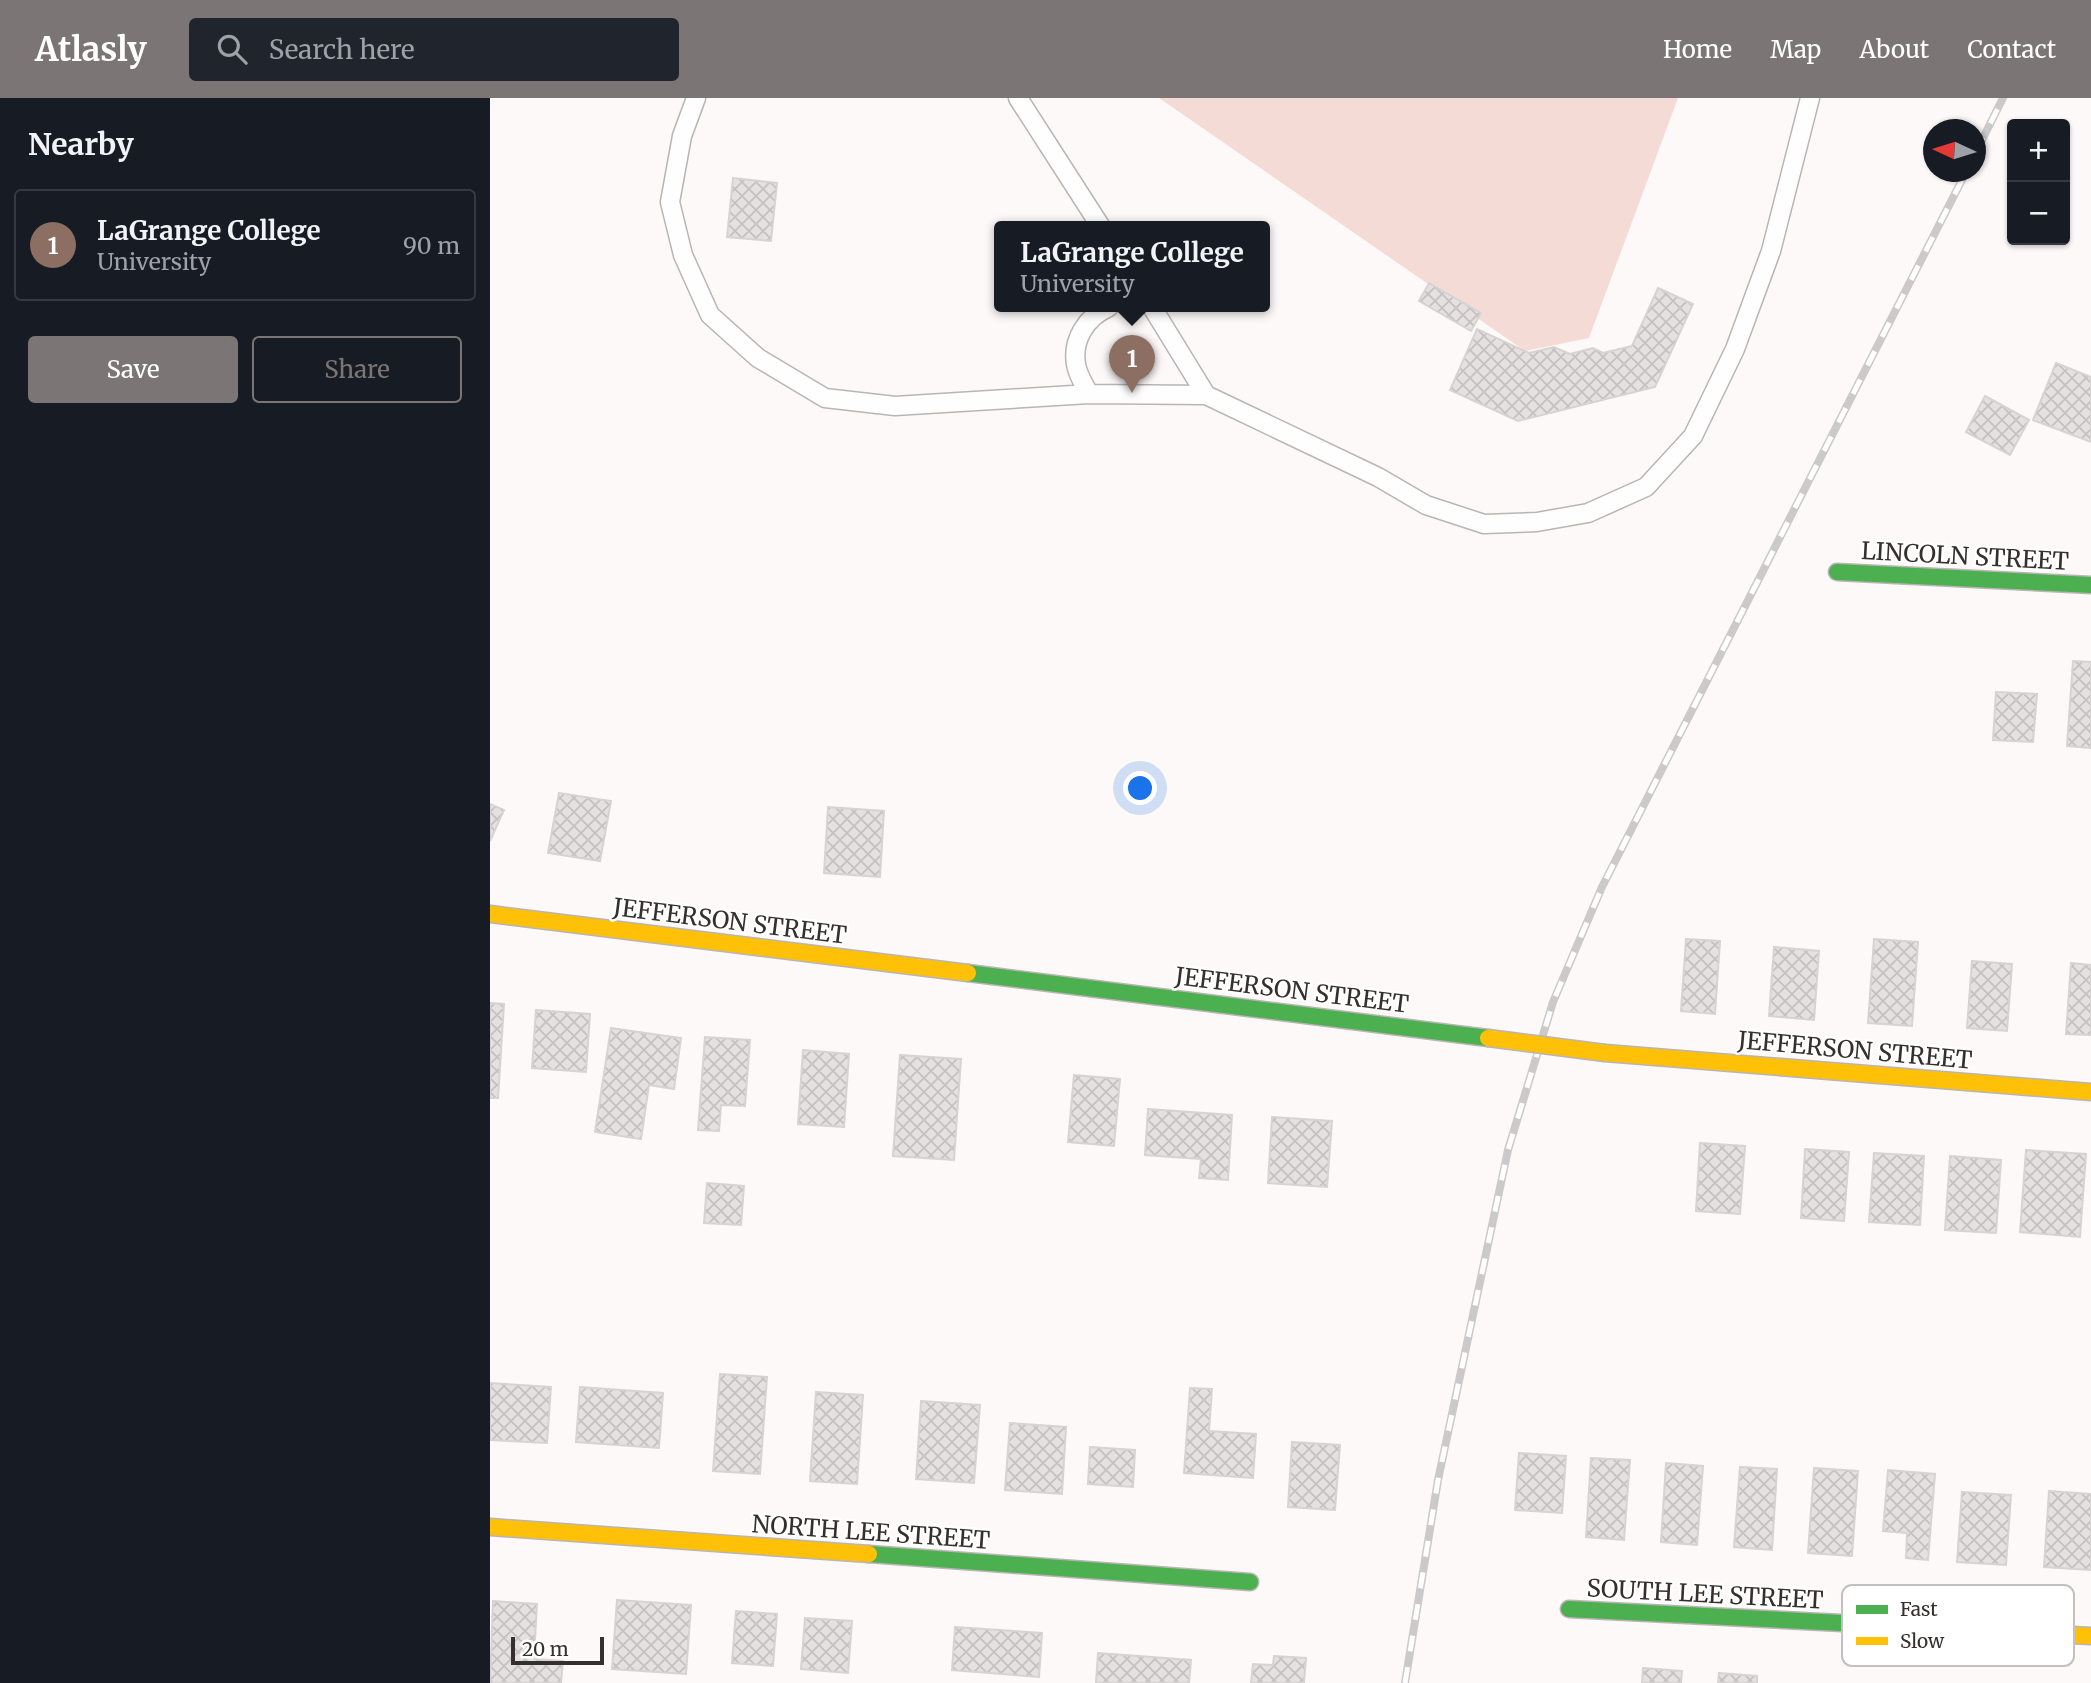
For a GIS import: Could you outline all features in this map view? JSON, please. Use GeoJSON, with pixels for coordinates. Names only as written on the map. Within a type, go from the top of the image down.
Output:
{"type":"FeatureCollection","features":[{"type":"Feature","properties":{"kind":"street","name":"LINCOLN STREET"},"geometry":{"type":"LineString","coordinates":[[1837,572],[2089,584]]}},
{"type":"Feature","properties":{"kind":"street","name":"JEFFERSON STREET"},"geometry":{"type":"LineString","coordinates":[[490,914],[1605,1053],[2091,1091]]}},
{"type":"Feature","properties":{"kind":"street","name":"NORTH LEE STREET"},"geometry":{"type":"LineString","coordinates":[[490,1527],[1250,1581]]}},
{"type":"Feature","properties":{"kind":"street","name":"SOUTH LEE STREET"},"geometry":{"type":"LineString","coordinates":[[1569,1609],[1842,1623]]}},
{"type":"Feature","properties":{"kind":"lane"},"geometry":{"type":"LineString","coordinates":[[696,98],[682,136],[670,202],[682,255],[709,315],[758,358],[825,398],[895,406],[1089,394],[1206,395],[1378,477],[1426,505],[1484,524],[1537,522],[1588,513],[1646,487],[1693,436],[1735,349],[1771,251],[1810,98]]}},
{"type":"Feature","properties":{"kind":"lane"},"geometry":{"type":"LineString","coordinates":[[1018,98],[1097,221]]}},
{"type":"Feature","properties":{"kind":"lane"},"geometry":{"type":"LineString","coordinates":[[1089,394],[1076,366],[1078,336],[1098,312]]}},
{"type":"Feature","properties":{"kind":"lane"},"geometry":{"type":"LineString","coordinates":[[1155,312],[1206,395]]}},
{"type":"Feature","properties":{"kind":"shaded area"},"geometry":{"type":"Polygon","coordinates":[[[1159,98],[1678,98],[1589,338],[1525,351],[1159,98]]]}},
{"type":"Feature","properties":{"kind":"building"},"geometry":{"type":"Polygon","coordinates":[[[733,178],[777,183],[771,241],[727,237],[733,178]]]}},
{"type":"Feature","properties":{"kind":"building"},"geometry":{"type":"Polygon","coordinates":[[[1429,283],[1481,313],[1471,331],[1419,301],[1429,283]]]}},
{"type":"Feature","properties":{"kind":"building"},"geometry":{"type":"Polygon","coordinates":[[[1658,288],[1693,304],[1655,387],[1518,421],[1450,390],[1477,329],[1529,353],[1554,347],[1570,354],[1593,348],[1603,353],[1632,346],[1658,288]]]}},
{"type":"Feature","properties":{"kind":"building"},"geometry":{"type":"Polygon","coordinates":[[[2056,363],[2091,377],[2091,442],[2033,420],[2056,363]]]}},
{"type":"Feature","properties":{"kind":"building"},"geometry":{"type":"Polygon","coordinates":[[[1985,396],[2029,420],[2010,455],[1966,432],[1985,396]]]}},
{"type":"Feature","properties":{"kind":"building"},"geometry":{"type":"Polygon","coordinates":[[[2073,661],[2091,662],[2091,748],[2067,746],[2073,661]]]}},
{"type":"Feature","properties":{"kind":"building"},"geometry":{"type":"Polygon","coordinates":[[[1996,692],[2037,694],[2033,742],[1993,740],[1996,692]]]}},
{"type":"Feature","properties":{"kind":"building"},"geometry":{"type":"Polygon","coordinates":[[[559,793],[611,801],[600,861],[548,853],[559,793]]]}},
{"type":"Feature","properties":{"kind":"building"},"geometry":{"type":"Polygon","coordinates":[[[490,804],[504,810],[490,841],[490,804]]]}},
{"type":"Feature","properties":{"kind":"building"},"geometry":{"type":"Polygon","coordinates":[[[828,807],[884,811],[880,877],[824,873],[828,807]]]}},
{"type":"Feature","properties":{"kind":"building"},"geometry":{"type":"Polygon","coordinates":[[[1686,939],[1720,941],[1715,1014],[1681,1011],[1686,939]]]}},
{"type":"Feature","properties":{"kind":"building"},"geometry":{"type":"Polygon","coordinates":[[[1874,939],[1918,942],[1912,1026],[1868,1023],[1874,939]]]}},
{"type":"Feature","properties":{"kind":"building"},"geometry":{"type":"Polygon","coordinates":[[[1774,947],[1819,951],[1814,1020],[1769,1016],[1774,947]]]}},
{"type":"Feature","properties":{"kind":"building"},"geometry":{"type":"Polygon","coordinates":[[[1972,961],[2012,964],[2007,1031],[1967,1028],[1972,961]]]}},
{"type":"Feature","properties":{"kind":"building"},"geometry":{"type":"Polygon","coordinates":[[[2071,963],[2091,965],[2091,1035],[2066,1034],[2071,963]]]}},
{"type":"Feature","properties":{"kind":"building"},"geometry":{"type":"Polygon","coordinates":[[[490,1003],[504,1004],[498,1098],[490,1098],[490,1003]]]}},
{"type":"Feature","properties":{"kind":"building"},"geometry":{"type":"Polygon","coordinates":[[[536,1010],[590,1014],[586,1072],[532,1068],[536,1010]]]}},
{"type":"Feature","properties":{"kind":"building"},"geometry":{"type":"Polygon","coordinates":[[[611,1028],[681,1038],[674,1089],[649,1085],[641,1139],[595,1132],[611,1028]]]}},
{"type":"Feature","properties":{"kind":"building"},"geometry":{"type":"Polygon","coordinates":[[[705,1037],[750,1040],[745,1106],[721,1105],[719,1131],[698,1130],[705,1037]]]}},
{"type":"Feature","properties":{"kind":"building"},"geometry":{"type":"Polygon","coordinates":[[[803,1050],[849,1054],[844,1127],[798,1124],[803,1050]]]}},
{"type":"Feature","properties":{"kind":"building"},"geometry":{"type":"Polygon","coordinates":[[[900,1055],[961,1059],[954,1160],[893,1156],[900,1055]]]}},
{"type":"Feature","properties":{"kind":"building"},"geometry":{"type":"Polygon","coordinates":[[[1074,1075],[1120,1079],[1114,1146],[1068,1142],[1074,1075]]]}},
{"type":"Feature","properties":{"kind":"building"},"geometry":{"type":"Polygon","coordinates":[[[1148,1109],[1232,1115],[1228,1180],[1199,1178],[1201,1159],[1145,1155],[1148,1109]]]}},
{"type":"Feature","properties":{"kind":"building"},"geometry":{"type":"Polygon","coordinates":[[[1272,1117],[1332,1121],[1327,1187],[1268,1183],[1272,1117]]]}},
{"type":"Feature","properties":{"kind":"building"},"geometry":{"type":"Polygon","coordinates":[[[1700,1143],[1745,1146],[1740,1214],[1696,1211],[1700,1143]]]}},
{"type":"Feature","properties":{"kind":"building"},"geometry":{"type":"Polygon","coordinates":[[[1805,1149],[1849,1152],[1844,1221],[1801,1218],[1805,1149]]]}},
{"type":"Feature","properties":{"kind":"building"},"geometry":{"type":"Polygon","coordinates":[[[2026,1150],[2086,1154],[2080,1237],[2020,1232],[2026,1150]]]}},
{"type":"Feature","properties":{"kind":"building"},"geometry":{"type":"Polygon","coordinates":[[[1874,1153],[1924,1156],[1920,1225],[1869,1222],[1874,1153]]]}},
{"type":"Feature","properties":{"kind":"building"},"geometry":{"type":"Polygon","coordinates":[[[1950,1156],[2001,1160],[1996,1233],[1945,1230],[1950,1156]]]}},
{"type":"Feature","properties":{"kind":"building"},"geometry":{"type":"Polygon","coordinates":[[[707,1183],[744,1186],[741,1225],[704,1223],[707,1183]]]}},
{"type":"Feature","properties":{"kind":"building"},"geometry":{"type":"Polygon","coordinates":[[[720,1374],[767,1377],[760,1474],[713,1471],[720,1374]]]}},
{"type":"Feature","properties":{"kind":"building"},"geometry":{"type":"Polygon","coordinates":[[[490,1383],[551,1387],[547,1443],[490,1440],[490,1383]]]}},
{"type":"Feature","properties":{"kind":"building"},"geometry":{"type":"Polygon","coordinates":[[[580,1387],[663,1393],[659,1448],[576,1442],[580,1387]]]}},
{"type":"Feature","properties":{"kind":"building"},"geometry":{"type":"Polygon","coordinates":[[[1190,1388],[1212,1389],[1209,1431],[1256,1434],[1253,1478],[1184,1473],[1190,1388]]]}},
{"type":"Feature","properties":{"kind":"building"},"geometry":{"type":"Polygon","coordinates":[[[816,1392],[863,1395],[857,1484],[810,1481],[816,1392]]]}},
{"type":"Feature","properties":{"kind":"building"},"geometry":{"type":"Polygon","coordinates":[[[921,1401],[980,1405],[974,1483],[916,1479],[921,1401]]]}},
{"type":"Feature","properties":{"kind":"building"},"geometry":{"type":"Polygon","coordinates":[[[1010,1423],[1066,1427],[1062,1494],[1005,1490],[1010,1423]]]}},
{"type":"Feature","properties":{"kind":"building"},"geometry":{"type":"Polygon","coordinates":[[[1292,1442],[1340,1445],[1335,1510],[1288,1507],[1292,1442]]]}},
{"type":"Feature","properties":{"kind":"building"},"geometry":{"type":"Polygon","coordinates":[[[1090,1447],[1135,1450],[1133,1487],[1088,1484],[1090,1447]]]}},
{"type":"Feature","properties":{"kind":"building"},"geometry":{"type":"Polygon","coordinates":[[[1519,1453],[1566,1456],[1562,1513],[1515,1510],[1519,1453]]]}},
{"type":"Feature","properties":{"kind":"building"},"geometry":{"type":"Polygon","coordinates":[[[1591,1458],[1630,1460],[1624,1540],[1586,1537],[1591,1458]]]}},
{"type":"Feature","properties":{"kind":"building"},"geometry":{"type":"Polygon","coordinates":[[[1666,1463],[1703,1466],[1697,1545],[1661,1542],[1666,1463]]]}},
{"type":"Feature","properties":{"kind":"building"},"geometry":{"type":"Polygon","coordinates":[[[1740,1467],[1777,1469],[1772,1550],[1734,1547],[1740,1467]]]}},
{"type":"Feature","properties":{"kind":"building"},"geometry":{"type":"Polygon","coordinates":[[[1814,1468],[1858,1471],[1852,1556],[1808,1553],[1814,1468]]]}},
{"type":"Feature","properties":{"kind":"building"},"geometry":{"type":"Polygon","coordinates":[[[1888,1470],[1935,1474],[1928,1560],[1906,1558],[1907,1533],[1883,1531],[1888,1470]]]}},
{"type":"Feature","properties":{"kind":"building"},"geometry":{"type":"Polygon","coordinates":[[[2049,1491],[2091,1494],[2091,1570],[2044,1567],[2049,1491]]]}},
{"type":"Feature","properties":{"kind":"building"},"geometry":{"type":"Polygon","coordinates":[[[1962,1492],[2011,1495],[2006,1565],[1957,1562],[1962,1492]]]}},
{"type":"Feature","properties":{"kind":"building"},"geometry":{"type":"Polygon","coordinates":[[[617,1600],[691,1605],[686,1674],[612,1669],[617,1600]]]}},
{"type":"Feature","properties":{"kind":"building"},"geometry":{"type":"Polygon","coordinates":[[[493,1601],[537,1604],[534,1659],[563,1661],[561,1683],[490,1683],[493,1601]]]}},
{"type":"Feature","properties":{"kind":"building"},"geometry":{"type":"Polygon","coordinates":[[[736,1611],[777,1614],[773,1666],[732,1663],[736,1611]]]}},
{"type":"Feature","properties":{"kind":"building"},"geometry":{"type":"Polygon","coordinates":[[[805,1618],[852,1621],[848,1673],[801,1669],[805,1618]]]}},
{"type":"Feature","properties":{"kind":"building"},"geometry":{"type":"Polygon","coordinates":[[[955,1627],[1042,1633],[1039,1677],[952,1670],[955,1627]]]}},
{"type":"Feature","properties":{"kind":"building"},"geometry":{"type":"Polygon","coordinates":[[[1098,1653],[1191,1660],[1189,1683],[1096,1683],[1098,1653]]]}},
{"type":"Feature","properties":{"kind":"building"},"geometry":{"type":"Polygon","coordinates":[[[1274,1656],[1306,1658],[1304,1683],[1251,1683],[1253,1664],[1273,1665],[1274,1656]]]}},
{"type":"Feature","properties":{"kind":"building"},"geometry":{"type":"Polygon","coordinates":[[[1643,1668],[1682,1671],[1681,1683],[1642,1683],[1643,1668]]]}},
{"type":"Feature","properties":{"kind":"building"},"geometry":{"type":"Polygon","coordinates":[[[1719,1673],[1757,1676],[1757,1683],[1718,1683],[1719,1673]]]}},
{"type":"Feature","properties":{"kind":"railway"},"geometry":{"type":"LineString","coordinates":[[1986,132],[2003,98]]}},
{"type":"Feature","properties":{"kind":"railway"},"geometry":{"type":"LineString","coordinates":[[1405,1683],[1438,1480],[1508,1150],[1553,1002],[1602,887],[1961,182]]}},
{"type":"Feature","properties":{"kind":"traffic: fast"},"geometry":{"type":"LineString","coordinates":[[1837,572],[2091,585]]}},
{"type":"Feature","properties":{"kind":"traffic: fast"},"geometry":{"type":"LineString","coordinates":[[968,973],[1488,1038]]}},
{"type":"Feature","properties":{"kind":"traffic: fast"},"geometry":{"type":"LineString","coordinates":[[869,1554],[1250,1582]]}},
{"type":"Feature","properties":{"kind":"traffic: fast"},"geometry":{"type":"LineString","coordinates":[[1569,1609],[1842,1623]]}},
{"type":"Feature","properties":{"kind":"traffic: slow"},"geometry":{"type":"LineString","coordinates":[[490,914],[968,973]]}},
{"type":"Feature","properties":{"kind":"traffic: slow"},"geometry":{"type":"LineString","coordinates":[[1488,1038],[1605,1053]]}},
{"type":"Feature","properties":{"kind":"traffic: slow"},"geometry":{"type":"LineString","coordinates":[[1605,1053],[2091,1092]]}},
{"type":"Feature","properties":{"kind":"traffic: slow"},"geometry":{"type":"LineString","coordinates":[[490,1527],[869,1554]]}},
{"type":"Feature","properties":{"kind":"traffic: slow"},"geometry":{"type":"LineString","coordinates":[[2074,1635],[2091,1636]]}},
{"type":"Feature","properties":{"kind":"place","name":"LaGrange College"},"geometry":{"type":"Point","coordinates":[1132,393]}}]}
